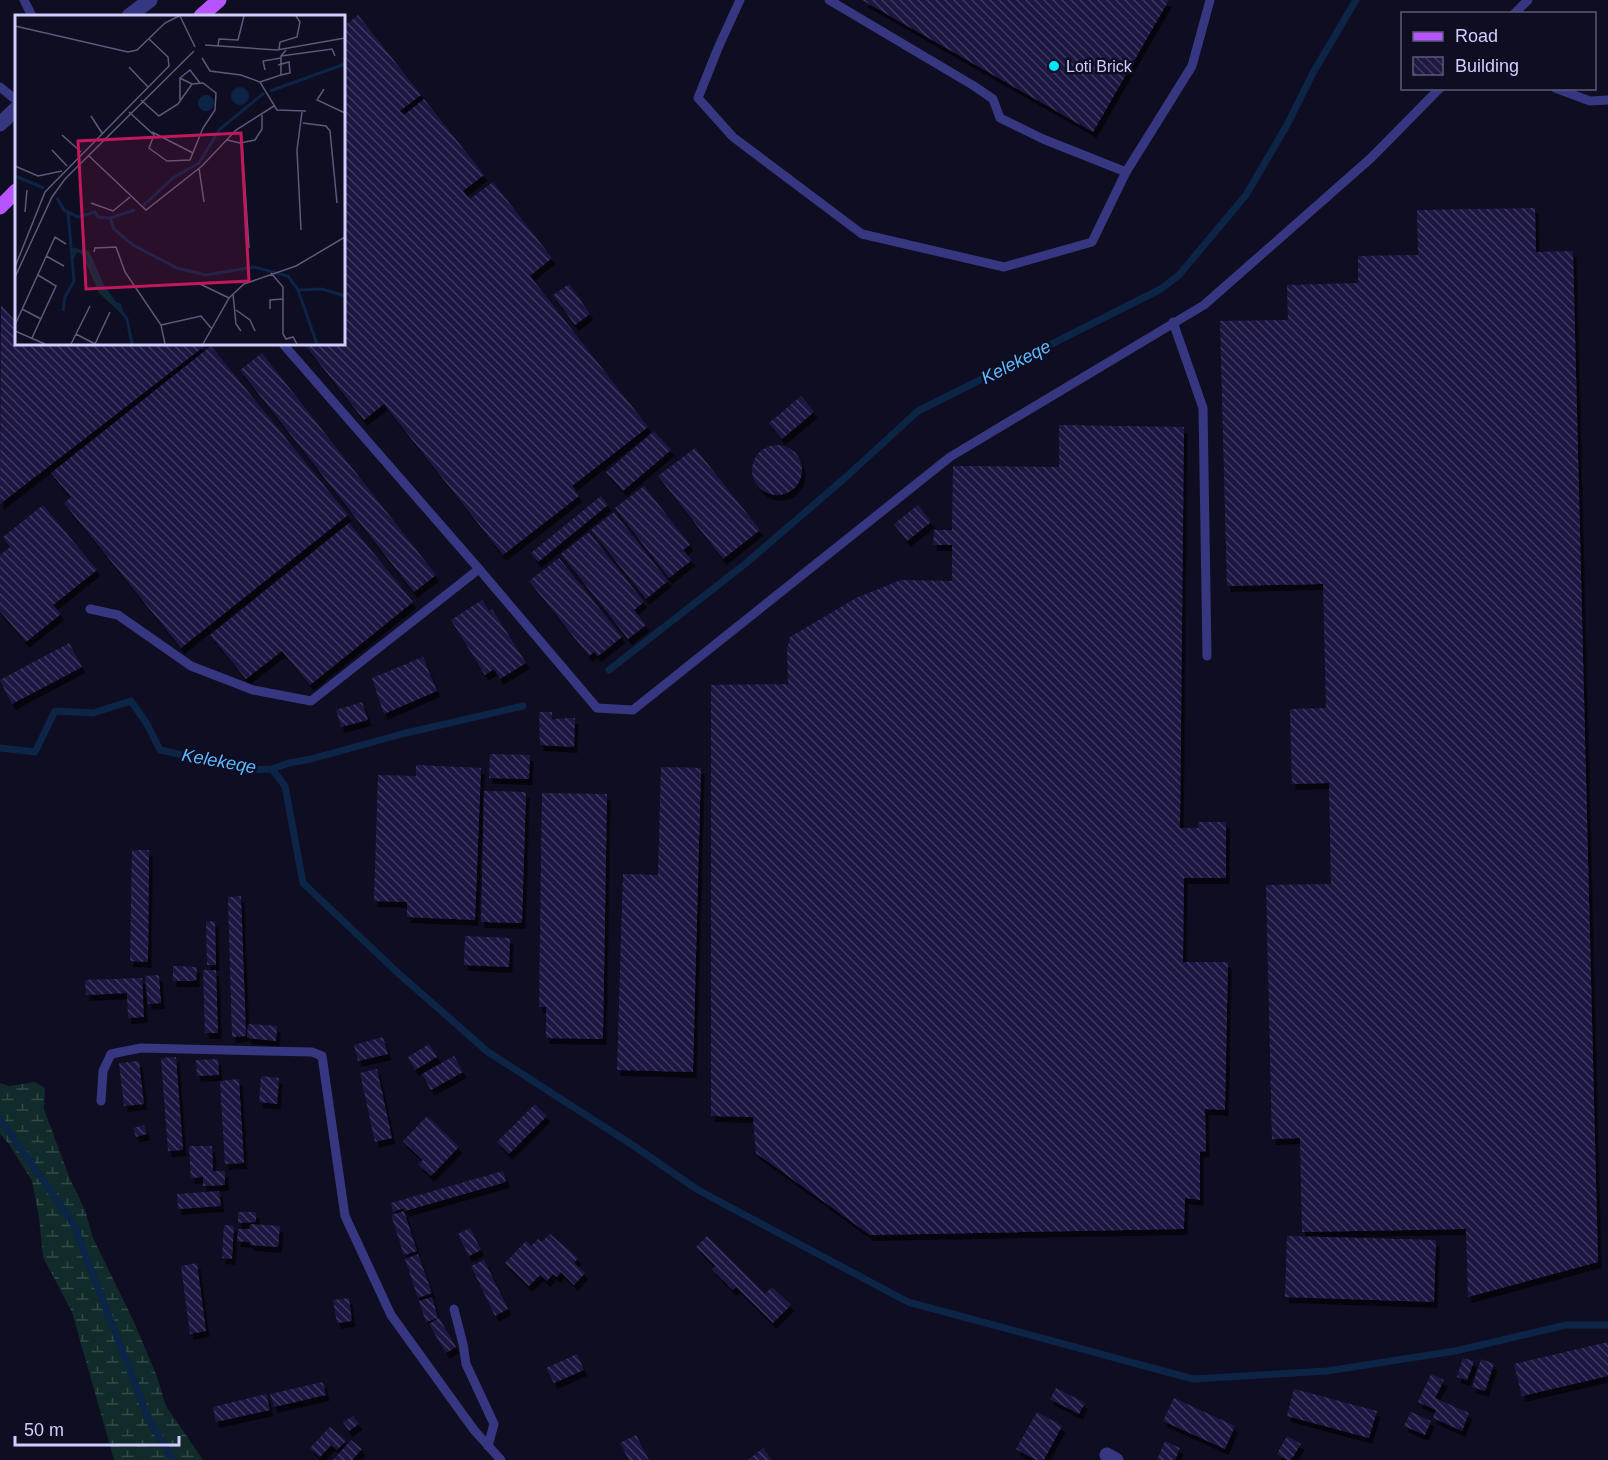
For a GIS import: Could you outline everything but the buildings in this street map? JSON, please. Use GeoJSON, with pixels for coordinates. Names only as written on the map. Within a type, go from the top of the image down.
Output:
{"type":"FeatureCollection","features":[{"type":"Feature","properties":{"kind":"main road"},"geometry":{"type":"LineString","coordinates":[[202,15],[219,0]]}},
{"type":"Feature","properties":{"kind":"main road"},"geometry":{"type":"LineString","coordinates":[[0,207],[15,192]]}},
{"type":"Feature","properties":{"kind":"street"},"geometry":{"type":"LineString","coordinates":[[130,15],[150,0]]}},
{"type":"Feature","properties":{"kind":"street"},"geometry":{"type":"LineString","coordinates":[[0,124],[15,110]]}},
{"type":"Feature","properties":{"kind":"lane"},"geometry":{"type":"LineString","coordinates":[[24,0],[32,15]]}},
{"type":"Feature","properties":{"kind":"lane"},"geometry":{"type":"LineString","coordinates":[[740,0],[698,98],[732,136],[862,234],[1004,267],[1092,243],[1126,172],[1191,66],[1210,0]]}},
{"type":"Feature","properties":{"kind":"lane"},"geometry":{"type":"LineString","coordinates":[[829,0],[993,99],[1000,118],[1043,139],[1126,172]]}},
{"type":"Feature","properties":{"kind":"lane"},"geometry":{"type":"LineString","coordinates":[[1516,12],[1528,0]]}},
{"type":"Feature","properties":{"kind":"lane"},"geometry":{"type":"LineString","coordinates":[[0,87],[15,99]]}},
{"type":"Feature","properties":{"kind":"lane"},"geometry":{"type":"LineString","coordinates":[[284,345],[597,708],[633,710],[950,457],[1204,305],[1371,158],[1438,90]]}},
{"type":"Feature","properties":{"kind":"lane"},"geometry":{"type":"LineString","coordinates":[[1561,90],[1590,100],[1608,100]]}},
{"type":"Feature","properties":{"kind":"lane"},"geometry":{"type":"LineString","coordinates":[[1173,322],[1203,408],[1207,657]]}},
{"type":"Feature","properties":{"kind":"lane"},"geometry":{"type":"LineString","coordinates":[[90,609],[118,615],[191,666],[253,690],[311,701],[479,569]]}},
{"type":"Feature","properties":{"kind":"lane"},"geometry":{"type":"LineString","coordinates":[[101,1101],[103,1071],[111,1054],[141,1048],[312,1052],[322,1056],[345,1216],[392,1315],[474,1430],[501,1460]]}},
{"type":"Feature","properties":{"kind":"lane"},"geometry":{"type":"LineString","coordinates":[[454,1309],[466,1364],[494,1424],[488,1446]]}},
{"type":"Feature","properties":{"kind":"green space"},"geometry":{"type":"Polygon","coordinates":[[[35,1082],[45,1088],[44,1109],[70,1179],[85,1210],[93,1238],[134,1322],[156,1374],[166,1406],[203,1460],[114,1460],[72,1312],[43,1257],[32,1181],[9,1144],[0,1134],[0,1083],[9,1086],[35,1082]]]}},
{"type":"Feature","properties":{"kind":"waterway","name":"Kelekeqe"},"geometry":{"type":"LineString","coordinates":[[609,670],[745,564],[918,411],[1161,289],[1179,275],[1246,195],[1356,0]]}},
{"type":"Feature","properties":{"kind":"waterway","name":"Kelekeqe"},"geometry":{"type":"LineString","coordinates":[[0,748],[35,752],[55,711],[93,713],[131,701],[147,724],[160,750],[250,770],[272,769],[402,734],[523,706]]}},
{"type":"Feature","properties":{"kind":"waterway"},"geometry":{"type":"LineString","coordinates":[[272,769],[285,786],[303,883],[398,973],[488,1052],[698,1190],[908,1302],[1193,1379],[1327,1371],[1455,1351],[1566,1325],[1608,1325]]}},
{"type":"Feature","properties":{"kind":"waterway"},"geometry":{"type":"LineString","coordinates":[[0,1119],[73,1223],[149,1420],[173,1460]]}},
{"type":"Feature","properties":{"kind":"place","name":"Loti Brick"},"geometry":{"type":"Point","coordinates":[1054,66]}}]}
